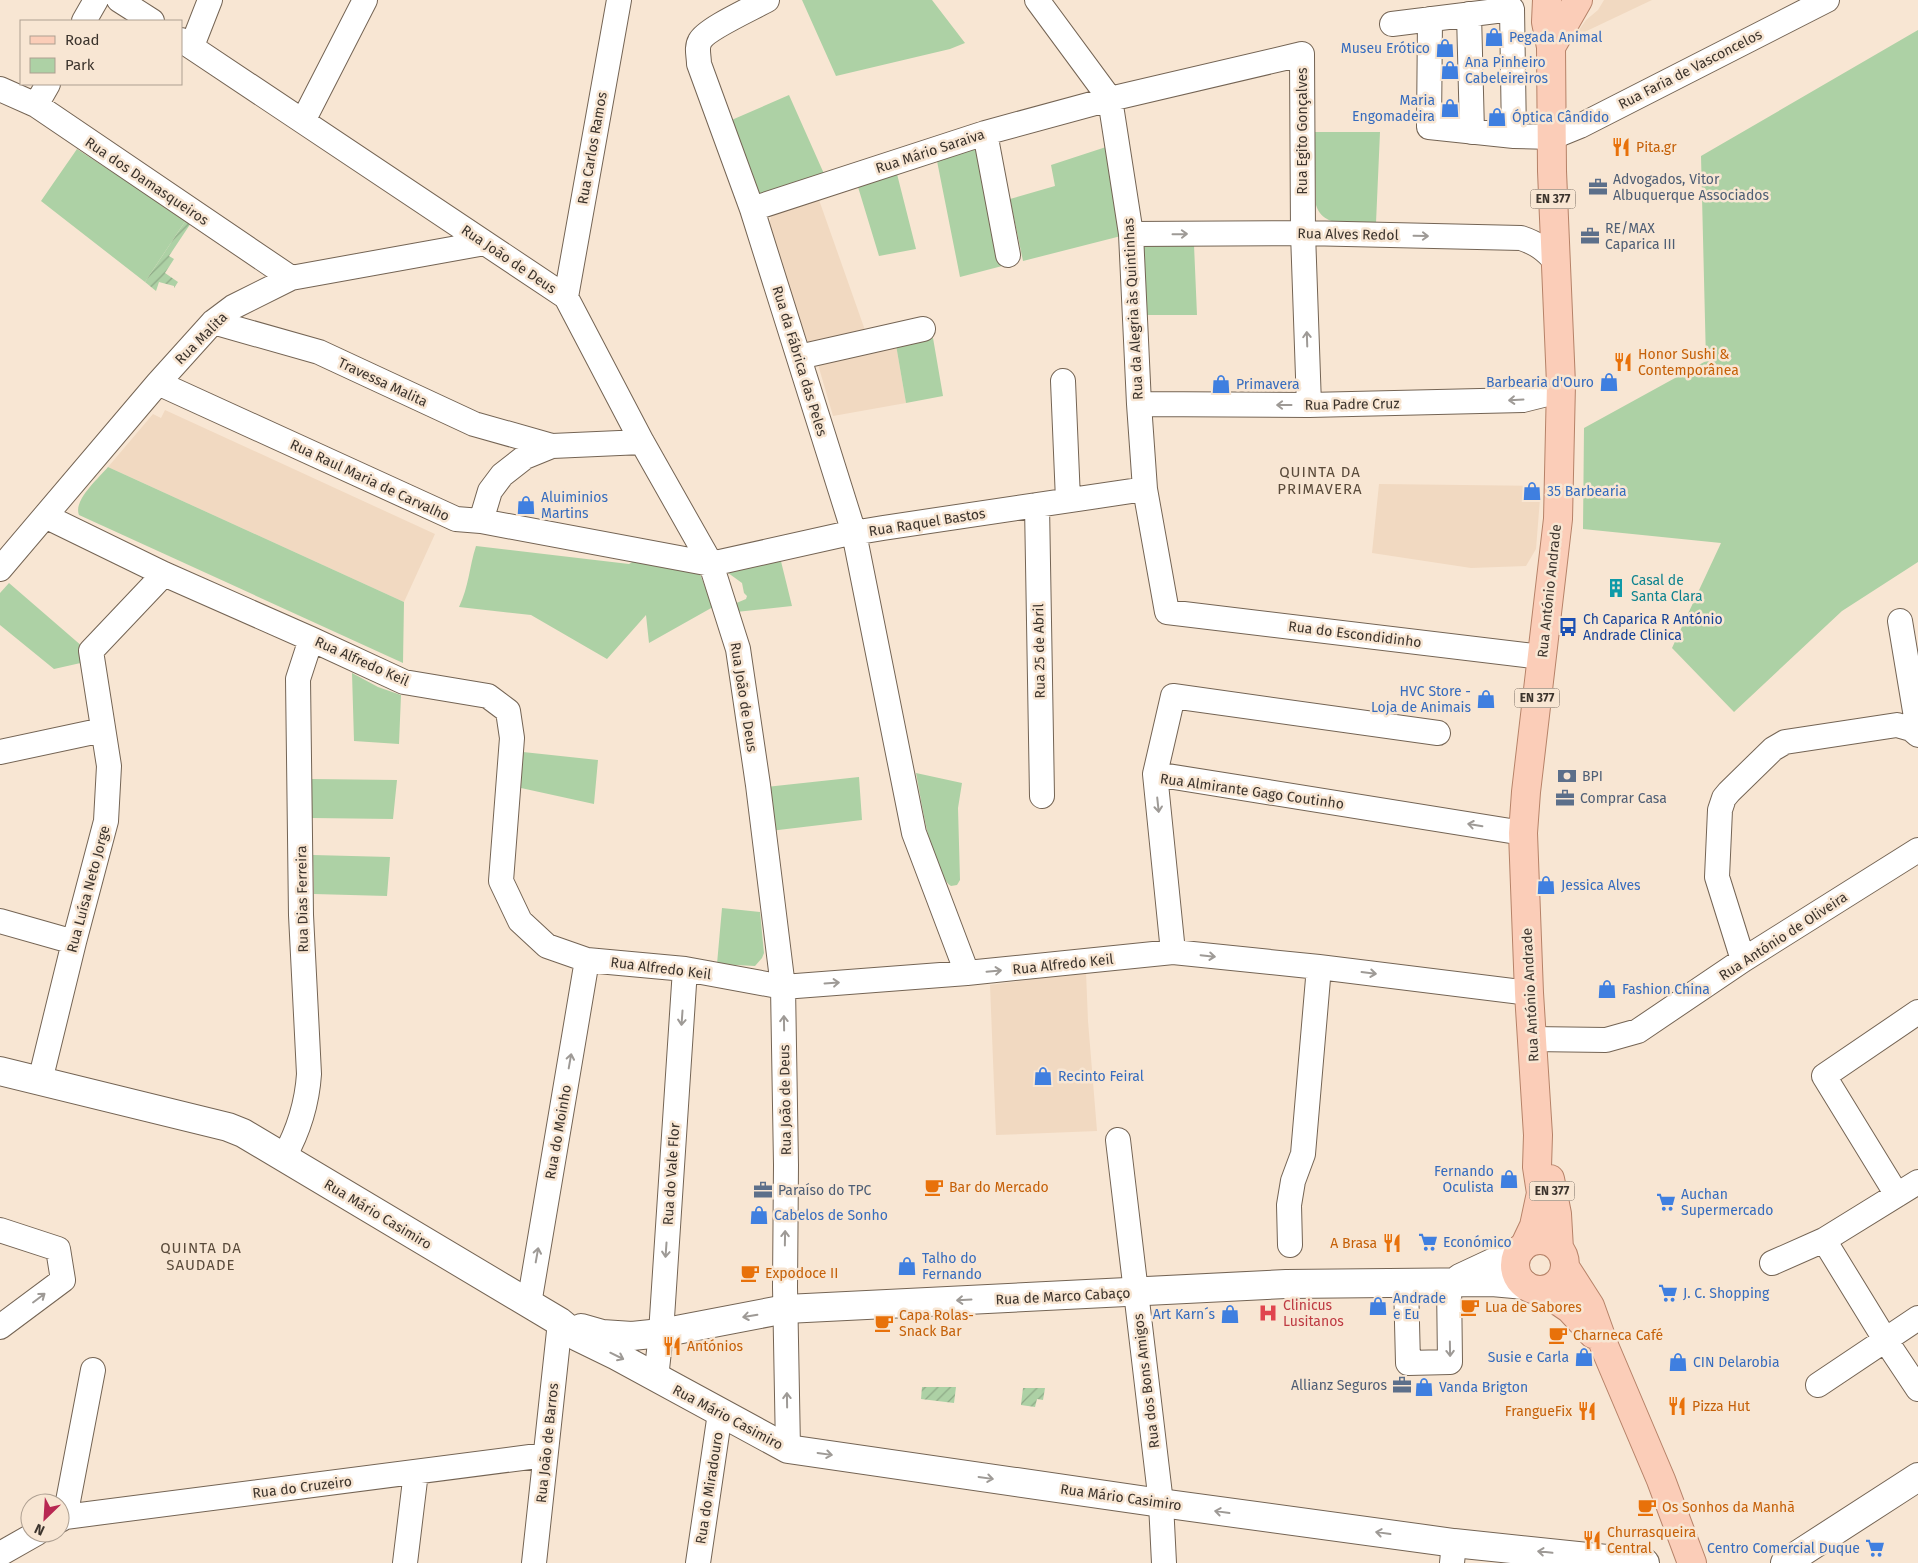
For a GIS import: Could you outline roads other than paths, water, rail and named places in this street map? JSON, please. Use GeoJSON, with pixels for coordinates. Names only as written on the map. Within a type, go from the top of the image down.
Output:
{"type":"FeatureCollection","features":[{"type":"Feature","properties":{"kind":"main road","name":"Rua António Andrade"},"geometry":{"type":"LineString","coordinates":[[1522,1248],[1534,1226],[1542,1193],[1537,1167],[1538,1135],[1528,993],[1523,833],[1526,792],[1558,519],[1561,384],[1551,47],[1546,22],[1547,0]]}},
{"type":"Feature","properties":{"kind":"main road"},"geometry":{"type":"LineString","coordinates":[[1563,0],[1572,0]]}},
{"type":"Feature","properties":{"kind":"main road"},"geometry":{"type":"LineString","coordinates":[[1551,47],[1578,0]]}},
{"type":"Feature","properties":{"kind":"main road","name":"Rua António Andrade"},"geometry":{"type":"LineString","coordinates":[[1538,1135],[1547,1164],[1562,1258],[1590,1306],[1605,1348],[1661,1480],[1686,1562]]}},
{"type":"Feature","properties":{"kind":"main road"},"geometry":{"type":"LineString","coordinates":[[1522,1248],[1531,1242],[1546,1241],[1562,1258],[1562,1276],[1557,1283],[1550,1288],[1534,1287]]}},
{"type":"Feature","properties":{"kind":"main road","name":"EN 377"},"geometry":{"type":"LineString","coordinates":[[1522,1248],[1515,1265],[1520,1280],[1534,1287]]}},
{"type":"Feature","properties":{"kind":"main road","name":"Rua António Andrade"},"geometry":{"type":"LineString","coordinates":[[1534,1287],[1556,1298],[1579,1317],[1605,1348]]}},
{"type":"Feature","properties":{"kind":"street"},"geometry":{"type":"LineString","coordinates":[[85,20],[96,0]]}},
{"type":"Feature","properties":{"kind":"street"},"geometry":{"type":"LineString","coordinates":[[119,0],[150,20]]}},
{"type":"Feature","properties":{"kind":"street"},"geometry":{"type":"LineString","coordinates":[[187,43],[210,0]]}},
{"type":"Feature","properties":{"kind":"street"},"geometry":{"type":"LineString","coordinates":[[303,121],[365,0]]}},
{"type":"Feature","properties":{"kind":"street","name":"Rua Carlos Ramos"},"geometry":{"type":"LineString","coordinates":[[566,297],[619,0]]}},
{"type":"Feature","properties":{"kind":"street","name":"Rua da Fábrica das Peles"},"geometry":{"type":"LineString","coordinates":[[767,0],[710,31],[700,40],[698,49],[700,64],[752,209],[854,533],[914,834],[967,974]]}},
{"type":"Feature","properties":{"kind":"street","name":"Rua da Alegria às Quintinhas"},"geometry":{"type":"LineString","coordinates":[[1036,0],[1110,99],[1131,234],[1139,404],[1146,489],[1167,612]]}},
{"type":"Feature","properties":{"kind":"street","name":"Rua Faria de Vasconcelos"},"geometry":{"type":"LineString","coordinates":[[1553,137],[1580,126],[1827,0]]}},
{"type":"Feature","properties":{"kind":"street"},"geometry":{"type":"LineString","coordinates":[[1392,24],[1512,9],[1514,136]]}},
{"type":"Feature","properties":{"kind":"street"},"geometry":{"type":"LineString","coordinates":[[1469,14],[1472,132]]}},
{"type":"Feature","properties":{"kind":"street"},"geometry":{"type":"LineString","coordinates":[[1430,19],[1428,127],[1514,136],[1553,137]]}},
{"type":"Feature","properties":{"kind":"street","name":"Rua João de Deus"},"geometry":{"type":"LineString","coordinates":[[187,43],[566,297],[642,442],[710,564],[738,649],[758,785],[783,987],[788,1449]]}},
{"type":"Feature","properties":{"kind":"street","name":"Rua Egito Gonçalves"},"geometry":{"type":"LineString","coordinates":[[1110,99],[1302,54],[1303,233],[1309,405]]}},
{"type":"Feature","properties":{"kind":"street"},"geometry":{"type":"LineString","coordinates":[[36,105],[47,85]]}},
{"type":"Feature","properties":{"kind":"street","name":"Rua dos Damasqueiros"},"geometry":{"type":"LineString","coordinates":[[0,89],[36,105],[291,278]]}},
{"type":"Feature","properties":{"kind":"street","name":"Rua Mário Saraiva"},"geometry":{"type":"LineString","coordinates":[[752,209],[986,133],[1110,99]]}},
{"type":"Feature","properties":{"kind":"street"},"geometry":{"type":"LineString","coordinates":[[986,133],[1008,255]]}},
{"type":"Feature","properties":{"kind":"street","name":"Rua Alves Redol"},"geometry":{"type":"LineString","coordinates":[[1131,234],[1303,233],[1521,238],[1546,250],[1556,262]]}},
{"type":"Feature","properties":{"kind":"street","name":"Rua Malita"},"geometry":{"type":"LineString","coordinates":[[0,569],[158,382],[213,322],[233,307],[291,278],[485,243]]}},
{"type":"Feature","properties":{"kind":"street","name":"Travessa Malita"},"geometry":{"type":"LineString","coordinates":[[213,322],[319,352],[474,424],[552,446],[642,442]]}},
{"type":"Feature","properties":{"kind":"street"},"geometry":{"type":"LineString","coordinates":[[799,357],[923,329]]}},
{"type":"Feature","properties":{"kind":"street"},"geometry":{"type":"LineString","coordinates":[[1063,381],[1068,500]]}},
{"type":"Feature","properties":{"kind":"street","name":"Rua Raul Maria de Carvalho"},"geometry":{"type":"LineString","coordinates":[[158,382],[456,520],[481,521],[710,564]]}},
{"type":"Feature","properties":{"kind":"street","name":"Rua Padre Cruz"},"geometry":{"type":"LineString","coordinates":[[1139,404],[1309,405],[1523,400],[1547,394],[1561,384]]}},
{"type":"Feature","properties":{"kind":"street","name":"Travessa Malita"},"geometry":{"type":"LineString","coordinates":[[481,521],[490,491],[502,475],[525,457],[552,446]]}},
{"type":"Feature","properties":{"kind":"street","name":"Rua Raquel Bastos"},"geometry":{"type":"LineString","coordinates":[[710,564],[854,533],[1146,489]]}},
{"type":"Feature","properties":{"kind":"street","name":"Rua 25 de Abril"},"geometry":{"type":"LineString","coordinates":[[1037,505],[1042,796]]}},
{"type":"Feature","properties":{"kind":"street","name":"Rua Alfredo Keil"},"geometry":{"type":"LineString","coordinates":[[46,516],[164,574],[404,682],[488,696],[508,711],[512,738],[501,881],[520,921],[547,946],[587,960],[685,970],[783,987],[967,974],[1173,952],[1319,967],[1528,993]]}},
{"type":"Feature","properties":{"kind":"street","name":"Rua Luísa Neto Jorge"},"geometry":{"type":"LineString","coordinates":[[40,1081],[106,821],[109,766],[91,651],[164,574]]}},
{"type":"Feature","properties":{"kind":"street","name":"Rua do Escondidinho"},"geometry":{"type":"LineString","coordinates":[[1167,612],[1542,657]]}},
{"type":"Feature","properties":{"kind":"street"},"geometry":{"type":"LineString","coordinates":[[1900,621],[1918,729]]}},
{"type":"Feature","properties":{"kind":"street","name":"Rua Dias Ferreira"},"geometry":{"type":"LineString","coordinates":[[284,1157],[301,1120],[307,1097],[309,1074],[301,914],[298,679],[311,639]]}},
{"type":"Feature","properties":{"kind":"street"},"geometry":{"type":"LineString","coordinates":[[1155,774],[1173,696],[1438,733]]}},
{"type":"Feature","properties":{"kind":"street"},"geometry":{"type":"LineString","coordinates":[[1743,960],[1717,875],[1720,810],[1726,795],[1773,749],[1785,742],[1897,725],[1911,729],[1918,735]]}},
{"type":"Feature","properties":{"kind":"street"},"geometry":{"type":"LineString","coordinates":[[0,752],[103,730]]}},
{"type":"Feature","properties":{"kind":"street","name":"Rua Almirante Gago Coutinho"},"geometry":{"type":"LineString","coordinates":[[1173,952],[1155,774],[1523,833]]}},
{"type":"Feature","properties":{"kind":"street","name":"Rua António de Oliveira"},"geometry":{"type":"LineString","coordinates":[[1532,1039],[1606,1040],[1638,1031],[1743,960],[1918,850]]}},
{"type":"Feature","properties":{"kind":"street"},"geometry":{"type":"LineString","coordinates":[[0,921],[74,942]]}},
{"type":"Feature","properties":{"kind":"street","name":"Rua do Moinho"},"geometry":{"type":"LineString","coordinates":[[529,1304],[587,960]]}},
{"type":"Feature","properties":{"kind":"street"},"geometry":{"type":"LineString","coordinates":[[1290,1246],[1289,1205],[1293,1181],[1304,1154],[1319,967]]}},
{"type":"Feature","properties":{"kind":"street","name":"Rua do Vale Flor"},"geometry":{"type":"LineString","coordinates":[[656,1378],[661,1333],[685,970]]}},
{"type":"Feature","properties":{"kind":"street"},"geometry":{"type":"LineString","coordinates":[[1897,1195],[1824,1076],[1918,1012]]}},
{"type":"Feature","properties":{"kind":"street","name":"Rua Mário Casimiro"},"geometry":{"type":"LineString","coordinates":[[0,1071],[228,1127],[243,1134],[560,1322],[578,1337],[617,1356],[788,1449],[1161,1503],[1453,1553],[1646,1563]]}},
{"type":"Feature","properties":{"kind":"street","name":"Rua dos Bons Amigos"},"geometry":{"type":"LineString","coordinates":[[1118,1140],[1161,1503],[1164,1563]]}},
{"type":"Feature","properties":{"kind":"street"},"geometry":{"type":"LineString","coordinates":[[1772,1264],[1824,1240],[1918,1182]]}},
{"type":"Feature","properties":{"kind":"street"},"geometry":{"type":"LineString","coordinates":[[0,1230],[58,1249],[63,1280],[0,1327]]}},
{"type":"Feature","properties":{"kind":"street"},"geometry":{"type":"LineString","coordinates":[[1824,1240],[1918,1389]]}},
{"type":"Feature","properties":{"kind":"street","name":"Rua de Marco Cabaço"},"geometry":{"type":"LineString","coordinates":[[1449,1283],[1522,1248]]}},
{"type":"Feature","properties":{"kind":"street","name":"Rua de Marco Cabaço"},"geometry":{"type":"LineString","coordinates":[[560,1322],[602,1334],[632,1336],[661,1333],[786,1309],[1286,1284],[1492,1282],[1534,1287]]}},
{"type":"Feature","properties":{"kind":"street"},"geometry":{"type":"LineString","coordinates":[[1406,1283],[1408,1363],[1450,1362],[1449,1283]]}},
{"type":"Feature","properties":{"kind":"street"},"geometry":{"type":"LineString","coordinates":[[1818,1385],[1918,1318]]}},
{"type":"Feature","properties":{"kind":"street","name":"Rua João de Barros"},"geometry":{"type":"LineString","coordinates":[[534,1563],[560,1322]]}},
{"type":"Feature","properties":{"kind":"street"},"geometry":{"type":"LineString","coordinates":[[68,1493],[93,1370]]}},
{"type":"Feature","properties":{"kind":"street","name":"Rua do Miradouro"},"geometry":{"type":"LineString","coordinates":[[698,1563],[720,1413]]}},
{"type":"Feature","properties":{"kind":"street","name":"Rua do Cruzeiro"},"geometry":{"type":"LineString","coordinates":[[70,1518],[545,1455]]}},
{"type":"Feature","properties":{"kind":"street"},"geometry":{"type":"LineString","coordinates":[[405,1563],[416,1472]]}},
{"type":"Feature","properties":{"kind":"street"},"geometry":{"type":"LineString","coordinates":[[1785,1563],[1918,1477]]}},
{"type":"Feature","properties":{"kind":"street"},"geometry":{"type":"LineString","coordinates":[[0,1554],[20,1543]]}},
{"type":"Feature","properties":{"kind":"place","name":"Pegada Animal"},"geometry":{"type":"Point","coordinates":[1494,37]}},
{"type":"Feature","properties":{"kind":"place","name":"Museu Erótico"},"geometry":{"type":"Point","coordinates":[1445,48]}},
{"type":"Feature","properties":{"kind":"place","name":"Ana Pinheiro Cabeleireiros"},"geometry":{"type":"Point","coordinates":[1450,70]}},
{"type":"Feature","properties":{"kind":"place","name":"Maria Engomadeira"},"geometry":{"type":"Point","coordinates":[1450,108]}},
{"type":"Feature","properties":{"kind":"place","name":"Óptica Cândido"},"geometry":{"type":"Point","coordinates":[1497,117]}},
{"type":"Feature","properties":{"kind":"place","name":"Pita.gr"},"geometry":{"type":"Point","coordinates":[1621,147]}},
{"type":"Feature","properties":{"kind":"place","name":"Advogados, Vitor Albuquerque Associados"},"geometry":{"type":"Point","coordinates":[1598,187]}},
{"type":"Feature","properties":{"kind":"place","name":"RE/MAX Caparica III"},"geometry":{"type":"Point","coordinates":[1590,236]}},
{"type":"Feature","properties":{"kind":"place","name":"Honor Sushi & Contemporânea"},"geometry":{"type":"Point","coordinates":[1623,362]}},
{"type":"Feature","properties":{"kind":"place","name":"Barbearia d'Ouro"},"geometry":{"type":"Point","coordinates":[1609,382]}},
{"type":"Feature","properties":{"kind":"place","name":"Primavera"},"geometry":{"type":"Point","coordinates":[1221,384]}},
{"type":"Feature","properties":{"kind":"place","name":"35 Barbearia"},"geometry":{"type":"Point","coordinates":[1532,491]}},
{"type":"Feature","properties":{"kind":"place","name":"Aluiminios Martins"},"geometry":{"type":"Point","coordinates":[526,505]}},
{"type":"Feature","properties":{"kind":"place","name":"Casal de Santa Clara"},"geometry":{"type":"Point","coordinates":[1616,588]}},
{"type":"Feature","properties":{"kind":"place","name":"Ch Caparica R António Andrade Clinica"},"geometry":{"type":"Point","coordinates":[1568,627]}},
{"type":"Feature","properties":{"kind":"place","name":"HVC Store - Loja de Animais"},"geometry":{"type":"Point","coordinates":[1486,699]}},
{"type":"Feature","properties":{"kind":"place","name":"BPI"},"geometry":{"type":"Point","coordinates":[1567,776]}},
{"type":"Feature","properties":{"kind":"place","name":"Comprar Casa"},"geometry":{"type":"Point","coordinates":[1565,798]}},
{"type":"Feature","properties":{"kind":"place","name":"Jessica Alves"},"geometry":{"type":"Point","coordinates":[1546,885]}},
{"type":"Feature","properties":{"kind":"place","name":"Fashion China"},"geometry":{"type":"Point","coordinates":[1607,989]}},
{"type":"Feature","properties":{"kind":"place","name":"Recinto Feiral"},"geometry":{"type":"Point","coordinates":[1043,1076]}},
{"type":"Feature","properties":{"kind":"place","name":"Fernando Oculista"},"geometry":{"type":"Point","coordinates":[1509,1179]}},
{"type":"Feature","properties":{"kind":"place","name":"Bar do Mercado"},"geometry":{"type":"Point","coordinates":[934,1187]}},
{"type":"Feature","properties":{"kind":"place","name":"Paraíso do TPC"},"geometry":{"type":"Point","coordinates":[763,1190]}},
{"type":"Feature","properties":{"kind":"place","name":"Auchan Supermercado"},"geometry":{"type":"Point","coordinates":[1666,1202]}},
{"type":"Feature","properties":{"kind":"place","name":"Cabelos de Sonho"},"geometry":{"type":"Point","coordinates":[759,1215]}},
{"type":"Feature","properties":{"kind":"place","name":"Económico"},"geometry":{"type":"Point","coordinates":[1428,1242]}},
{"type":"Feature","properties":{"kind":"place","name":"A Brasa"},"geometry":{"type":"Point","coordinates":[1392,1243]}},
{"type":"Feature","properties":{"kind":"place","name":"Talho do Fernando"},"geometry":{"type":"Point","coordinates":[907,1266]}},
{"type":"Feature","properties":{"kind":"place","name":"Expodoce II"},"geometry":{"type":"Point","coordinates":[750,1273]}},
{"type":"Feature","properties":{"kind":"place","name":"J. C. Shopping"},"geometry":{"type":"Point","coordinates":[1668,1293]}},
{"type":"Feature","properties":{"kind":"place","name":"Andrade e Eu"},"geometry":{"type":"Point","coordinates":[1378,1306]}},
{"type":"Feature","properties":{"kind":"place","name":"Lua de Sabores"},"geometry":{"type":"Point","coordinates":[1470,1307]}},
{"type":"Feature","properties":{"kind":"place","name":"Clinicus Lusitanos"},"geometry":{"type":"Point","coordinates":[1268,1313]}},
{"type":"Feature","properties":{"kind":"place","name":"Art Karn´s"},"geometry":{"type":"Point","coordinates":[1230,1314]}},
{"type":"Feature","properties":{"kind":"place","name":"Capa Rolas- Snack Bar"},"geometry":{"type":"Point","coordinates":[884,1323]}},
{"type":"Feature","properties":{"kind":"place","name":"Charneca Café"},"geometry":{"type":"Point","coordinates":[1558,1335]}},
{"type":"Feature","properties":{"kind":"place","name":"Antónios"},"geometry":{"type":"Point","coordinates":[672,1346]}},
{"type":"Feature","properties":{"kind":"place","name":"Susie e Carla"},"geometry":{"type":"Point","coordinates":[1584,1357]}},
{"type":"Feature","properties":{"kind":"place","name":"CIN Delarobia"},"geometry":{"type":"Point","coordinates":[1678,1362]}},
{"type":"Feature","properties":{"kind":"place","name":"Allianz Seguros"},"geometry":{"type":"Point","coordinates":[1402,1385]}},
{"type":"Feature","properties":{"kind":"place","name":"Vanda Brigton"},"geometry":{"type":"Point","coordinates":[1424,1387]}},
{"type":"Feature","properties":{"kind":"place","name":"Pizza Hut"},"geometry":{"type":"Point","coordinates":[1677,1406]}},
{"type":"Feature","properties":{"kind":"place","name":"FrangueFix"},"geometry":{"type":"Point","coordinates":[1587,1411]}},
{"type":"Feature","properties":{"kind":"place","name":"Os Sonhos da Manhã"},"geometry":{"type":"Point","coordinates":[1647,1507]}},
{"type":"Feature","properties":{"kind":"place","name":"Churrasqueira Central"},"geometry":{"type":"Point","coordinates":[1592,1540]}},
{"type":"Feature","properties":{"kind":"place","name":"Centro Comercial Duque"},"geometry":{"type":"Point","coordinates":[1875,1548]}},
{"type":"Feature","properties":{"kind":"district","name":"QUINTA DA PRIMAVERA"},"geometry":{"type":"Point","coordinates":[1320,480]}},
{"type":"Feature","properties":{"kind":"district","name":"QUINTA DA SAUDADE"},"geometry":{"type":"Point","coordinates":[201,1256]}}]}
